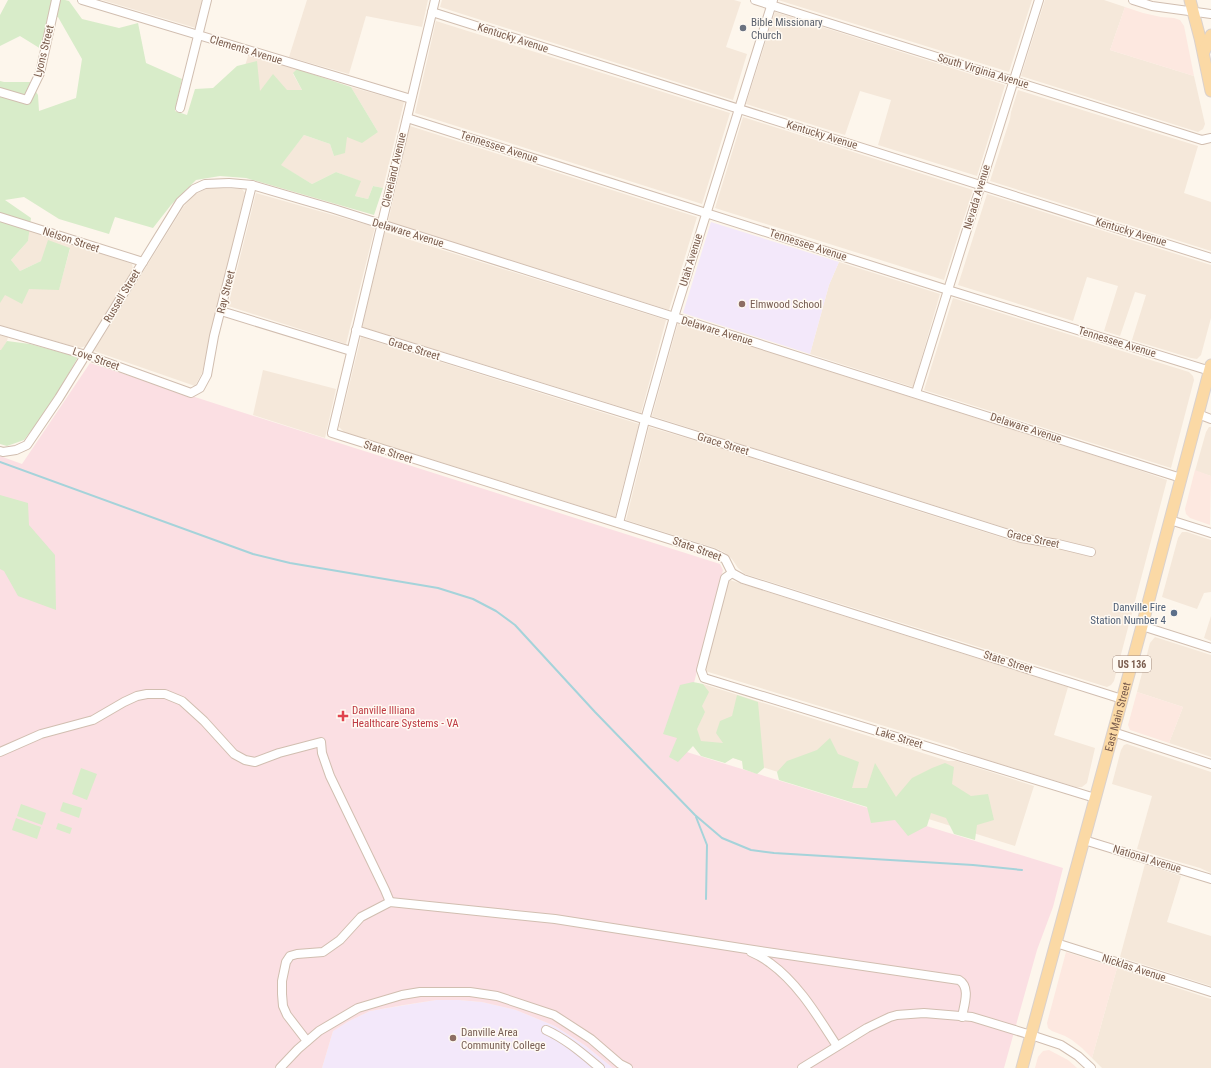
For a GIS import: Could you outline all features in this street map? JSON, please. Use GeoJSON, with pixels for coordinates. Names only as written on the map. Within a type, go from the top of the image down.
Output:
{"type":"FeatureCollection","features":[{"type":"Feature","properties":{"kind":"main road"},"geometry":{"type":"LineString","coordinates":[[1190,0],[1204,52],[1211,91]]}},
{"type":"Feature","properties":{"kind":"main road"},"geometry":{"type":"LineString","coordinates":[[1204,52],[1211,35]]}},
{"type":"Feature","properties":{"kind":"main road","name":"East Main Street"},"geometry":{"type":"LineString","coordinates":[[1022,1068],[1142,626],[1210,368]]}},
{"type":"Feature","properties":{"kind":"street","name":"Lyons Street"},"geometry":{"type":"LineString","coordinates":[[0,92],[27,100],[40,73],[56,0]]}},
{"type":"Feature","properties":{"kind":"street","name":"Clements Avenue"},"geometry":{"type":"LineString","coordinates":[[82,0],[411,99]]}},
{"type":"Feature","properties":{"kind":"street"},"geometry":{"type":"LineString","coordinates":[[180,108],[207,0]]}},
{"type":"Feature","properties":{"kind":"street","name":"Cleveland Avenue"},"geometry":{"type":"LineString","coordinates":[[332,433],[435,0]]}},
{"type":"Feature","properties":{"kind":"street","name":"South Virginia Avenue"},"geometry":{"type":"LineString","coordinates":[[755,0],[772,3],[1202,140],[1211,138]]}},
{"type":"Feature","properties":{"kind":"street","name":"Nevada Avenue"},"geometry":{"type":"LineString","coordinates":[[916,394],[1038,0]]}},
{"type":"Feature","properties":{"kind":"street"},"geometry":{"type":"LineString","coordinates":[[1133,0],[1152,6],[1211,14]]}},
{"type":"Feature","properties":{"kind":"street","name":"Utah Avenue"},"geometry":{"type":"LineString","coordinates":[[619,523],[645,420],[674,317],[772,3]]}},
{"type":"Feature","properties":{"kind":"street","name":"Kentucky Avenue"},"geometry":{"type":"LineString","coordinates":[[432,12],[1211,258]]}},
{"type":"Feature","properties":{"kind":"street","name":"Tennessee Avenue"},"geometry":{"type":"LineString","coordinates":[[407,118],[948,290],[1210,368]]}},
{"type":"Feature","properties":{"kind":"street","name":"Russell Street"},"geometry":{"type":"LineString","coordinates":[[0,451],[16,450],[27,445],[59,398],[180,202],[194,189],[205,184],[229,183],[252,185]]}},
{"type":"Feature","properties":{"kind":"street","name":"Delaware Avenue"},"geometry":{"type":"LineString","coordinates":[[252,185],[381,224],[1181,478]]}},
{"type":"Feature","properties":{"kind":"street","name":"Ray Street"},"geometry":{"type":"LineString","coordinates":[[191,393],[200,388],[207,375],[252,185]]}},
{"type":"Feature","properties":{"kind":"street","name":"Nelson Street"},"geometry":{"type":"LineString","coordinates":[[0,217],[142,262]]}},
{"type":"Feature","properties":{"kind":"street"},"geometry":{"type":"LineString","coordinates":[[221,311],[351,351]]}},
{"type":"Feature","properties":{"kind":"street","name":"Love Street"},"geometry":{"type":"LineString","coordinates":[[0,330],[86,355],[191,393]]}},
{"type":"Feature","properties":{"kind":"street","name":"Grace Street"},"geometry":{"type":"LineString","coordinates":[[356,330],[1021,538],[1058,544],[1091,552]]}},
{"type":"Feature","properties":{"kind":"street"},"geometry":{"type":"LineString","coordinates":[[1198,414],[1211,419]]}},
{"type":"Feature","properties":{"kind":"street","name":"State Street"},"geometry":{"type":"LineString","coordinates":[[332,433],[713,553],[725,559],[732,573],[743,579],[1122,699]]}},
{"type":"Feature","properties":{"kind":"street"},"geometry":{"type":"LineString","coordinates":[[1170,520],[1211,533]]}},
{"type":"Feature","properties":{"kind":"street","name":"Lake Street"},"geometry":{"type":"LineString","coordinates":[[732,573],[725,578],[701,670],[704,678],[1095,798]]}},
{"type":"Feature","properties":{"kind":"street"},"geometry":{"type":"LineString","coordinates":[[1142,626],[1211,648]]}},
{"type":"Feature","properties":{"kind":"street"},"geometry":{"type":"LineString","coordinates":[[0,752],[40,734],[93,720],[124,702],[137,696],[147,694],[165,694],[182,701],[204,721],[234,754],[245,760],[255,762],[279,753],[321,742],[322,753],[330,776],[390,902]]}},
{"type":"Feature","properties":{"kind":"street"},"geometry":{"type":"LineString","coordinates":[[1113,732],[1211,764]]}},
{"type":"Feature","properties":{"kind":"street","name":"National Avenue"},"geometry":{"type":"LineString","coordinates":[[1084,840],[1211,879]]}},
{"type":"Feature","properties":{"kind":"street"},"geometry":{"type":"LineString","coordinates":[[307,1041],[287,1015],[283,1006],[282,981],[286,962],[290,956],[297,954],[323,952],[340,940],[361,917],[390,902],[555,919],[959,980],[966,988],[962,1017]]}},
{"type":"Feature","properties":{"kind":"street","name":"Nicklas Avenue"},"geometry":{"type":"LineString","coordinates":[[1056,943],[1211,992]]}},
{"type":"Feature","properties":{"kind":"street"},"geometry":{"type":"LineString","coordinates":[[747,949],[770,963],[791,982],[815,1013],[837,1046]]}},
{"type":"Feature","properties":{"kind":"street"},"geometry":{"type":"LineString","coordinates":[[280,1068],[298,1049],[319,1031],[358,1008],[402,995],[420,992],[470,992],[497,996],[554,1015],[591,1039],[620,1064],[628,1068]]}},
{"type":"Feature","properties":{"kind":"street"},"geometry":{"type":"LineString","coordinates":[[802,1068],[867,1028],[890,1017],[924,1013],[972,1017],[1031,1035],[1061,1045],[1078,1056],[1091,1068]]}},
{"type":"Feature","properties":{"kind":"street"},"geometry":{"type":"LineString","coordinates":[[546,1030],[578,1050],[600,1068]]}},
{"type":"Feature","properties":{"kind":"shaded area"},"geometry":{"type":"Polygon","coordinates":[[[102,0],[202,0],[196,28],[102,0]]]}},
{"type":"Feature","properties":{"kind":"shaded area"},"geometry":{"type":"Polygon","coordinates":[[[307,0],[428,0],[422,27],[366,16],[349,74],[289,57],[307,0]]]}},
{"type":"Feature","properties":{"kind":"shaded area"},"geometry":{"type":"Polygon","coordinates":[[[442,0],[734,0],[741,2],[726,47],[747,54],[733,100],[440,7],[442,0]]]}},
{"type":"Feature","properties":{"kind":"shaded area"},"geometry":{"type":"Polygon","coordinates":[[[778,0],[1032,0],[1009,72],[778,0]]]}},
{"type":"Feature","properties":{"kind":"shaded area"},"geometry":{"type":"Polygon","coordinates":[[[1045,0],[1104,0],[1125,7],[1110,50],[1194,76],[1205,124],[1203,129],[1198,132],[1021,76],[1045,0]]]}},
{"type":"Feature","properties":{"kind":"shaded area"},"geometry":{"type":"Polygon","coordinates":[[[1125,7],[1143,13],[1180,20],[1184,26],[1194,76],[1110,50],[1125,7]]]}},
{"type":"Feature","properties":{"kind":"shaded area"},"geometry":{"type":"Polygon","coordinates":[[[775,12],[1005,85],[977,176],[878,145],[891,100],[860,91],[845,135],[746,104],[775,12]]]}},
{"type":"Feature","properties":{"kind":"shaded area"},"geometry":{"type":"Polygon","coordinates":[[[436,21],[730,113],[702,204],[415,113],[436,21]]]}},
{"type":"Feature","properties":{"kind":"shaded area"},"geometry":{"type":"Polygon","coordinates":[[[249,53],[297,69],[293,74],[302,90],[286,103],[238,88],[249,53]]]}},
{"type":"Feature","properties":{"kind":"shaded area"},"geometry":{"type":"Polygon","coordinates":[[[351,87],[404,102],[383,188],[373,186],[368,199],[355,196],[360,181],[336,172],[312,184],[280,165],[304,135],[330,144],[334,156],[346,137],[378,132],[351,87]]]}},
{"type":"Feature","properties":{"kind":"shaded area"},"geometry":{"type":"Polygon","coordinates":[[[1018,90],[1198,146],[1184,193],[1211,202],[1211,251],[990,181],[1018,90]]]}},
{"type":"Feature","properties":{"kind":"shaded area"},"geometry":{"type":"Polygon","coordinates":[[[743,117],[973,190],[944,280],[715,208],[743,117]]]}},
{"type":"Feature","properties":{"kind":"shaded area"},"geometry":{"type":"Polygon","coordinates":[[[410,126],[697,217],[669,310],[388,222],[410,126]]]}},
{"type":"Feature","properties":{"kind":"shaded area"},"geometry":{"type":"Polygon","coordinates":[[[207,188],[242,189],[245,193],[202,373],[195,386],[94,351],[184,206],[194,195],[207,188]]]}},
{"type":"Feature","properties":{"kind":"shaded area"},"geometry":{"type":"Polygon","coordinates":[[[256,193],[375,227],[346,344],[228,306],[256,193]]]}},
{"type":"Feature","properties":{"kind":"shaded area"},"geometry":{"type":"Polygon","coordinates":[[[987,194],[1211,265],[1211,318],[1201,355],[1197,359],[1191,358],[1132,340],[1146,295],[1135,292],[1120,336],[1104,331],[1118,286],[1087,277],[1073,321],[958,285],[987,194]]]}},
{"type":"Feature","properties":{"kind":"shaded area"},"geometry":{"type":"Polygon","coordinates":[[[711,222],[839,262],[829,285],[810,354],[683,313],[711,222]]]}},
{"type":"Feature","properties":{"kind":"shaded area"},"geometry":{"type":"Polygon","coordinates":[[[29,229],[132,264],[133,269],[86,346],[79,348],[0,325],[0,276],[59,289],[70,249],[20,271],[11,260],[28,241],[29,229]]]}},
{"type":"Feature","properties":{"kind":"shaded area"},"geometry":{"type":"Polygon","coordinates":[[[385,232],[666,320],[641,413],[362,327],[385,232]]]}},
{"type":"Feature","properties":{"kind":"shaded area"},"geometry":{"type":"Polygon","coordinates":[[[839,262],[940,294],[913,387],[810,354],[829,285],[839,262]]]}},
{"type":"Feature","properties":{"kind":"shaded area"},"geometry":{"type":"Polygon","coordinates":[[[953,298],[1189,372],[1193,376],[1194,380],[1171,468],[924,390],[953,298]]]}},
{"type":"Feature","properties":{"kind":"shaded area"},"geometry":{"type":"Polygon","coordinates":[[[678,323],[1167,480],[1114,681],[1111,685],[1107,687],[745,574],[724,552],[626,520],[649,427],[751,457],[762,462],[1016,542],[1059,548],[1094,557],[1096,551],[1019,532],[652,416],[678,323]]]}},
{"type":"Feature","properties":{"kind":"shaded area"},"geometry":{"type":"Polygon","coordinates":[[[0,335],[8,337],[1,351],[0,350],[0,335]]]}},
{"type":"Feature","properties":{"kind":"shaded area"},"geometry":{"type":"Polygon","coordinates":[[[361,337],[639,424],[615,517],[344,432],[339,427],[361,337]]]}},
{"type":"Feature","properties":{"kind":"shaded area","name":"Danville Illiana Healthcare Systems - VA"},"geometry":{"type":"Polygon","coordinates":[[[90,363],[720,564],[723,570],[677,749],[1063,868],[1053,907],[1037,950],[1004,1068],[613,1068],[586,1046],[555,1026],[516,1010],[482,1002],[436,1000],[370,1011],[349,1021],[333,1031],[322,1068],[0,1068],[0,456],[22,464],[90,363]]]}},
{"type":"Feature","properties":{"kind":"shaded area"},"geometry":{"type":"Polygon","coordinates":[[[263,370],[336,389],[325,438],[253,415],[263,370]]]}},
{"type":"Feature","properties":{"kind":"shaded area"},"geometry":{"type":"Polygon","coordinates":[[[1209,427],[1211,427],[1211,476],[1195,471],[1206,432],[1209,427]]]}},
{"type":"Feature","properties":{"kind":"shaded area"},"geometry":{"type":"Polygon","coordinates":[[[1195,470],[1211,476],[1210,525],[1190,518],[1186,514],[1185,509],[1195,470]]]}},
{"type":"Feature","properties":{"kind":"shaded area"},"geometry":{"type":"Polygon","coordinates":[[[1182,532],[1187,532],[1211,540],[1211,592],[1204,593],[1197,609],[1162,597],[1178,538],[1182,532]]]}},
{"type":"Feature","properties":{"kind":"shaded area"},"geometry":{"type":"Polygon","coordinates":[[[730,580],[1068,687],[1054,735],[1095,748],[1087,783],[1082,787],[1076,787],[977,757],[953,747],[705,671],[727,583],[730,580]]]}},
{"type":"Feature","properties":{"kind":"shaded area"},"geometry":{"type":"Polygon","coordinates":[[[1211,616],[1211,641],[1204,638],[1211,616]]]}},
{"type":"Feature","properties":{"kind":"shaded area"},"geometry":{"type":"Polygon","coordinates":[[[1155,637],[1211,655],[1211,757],[1169,743],[1183,707],[1137,692],[1150,643],[1155,637]]]}},
{"type":"Feature","properties":{"kind":"shaded area"},"geometry":{"type":"Polygon","coordinates":[[[703,684],[948,761],[956,761],[1034,786],[1015,846],[685,743],[703,684]]]}},
{"type":"Feature","properties":{"kind":"shaded area"},"geometry":{"type":"Polygon","coordinates":[[[1137,692],[1183,707],[1169,743],[1130,730],[1128,725],[1137,692]]]}},
{"type":"Feature","properties":{"kind":"shaded area"},"geometry":{"type":"Polygon","coordinates":[[[1127,744],[1211,772],[1211,873],[1200,868],[1137,849],[1152,796],[1112,784],[1121,750],[1124,745],[1127,744]]]}},
{"type":"Feature","properties":{"kind":"shaded area"},"geometry":{"type":"Polygon","coordinates":[[[1145,864],[1181,876],[1167,922],[1211,936],[1211,986],[1120,957],[1145,864]]]}},
{"type":"Feature","properties":{"kind":"shaded area"},"geometry":{"type":"Polygon","coordinates":[[[1066,952],[1117,968],[1092,1058],[1072,1040],[1048,1028],[1047,1023],[1066,952]]]}},
{"type":"Feature","properties":{"kind":"shaded area"},"geometry":{"type":"Polygon","coordinates":[[[1117,968],[1211,999],[1211,1068],[1102,1068],[1092,1058],[1117,968]]]}},
{"type":"Feature","properties":{"kind":"shaded area","name":"Danville Area Community College"},"geometry":{"type":"Polygon","coordinates":[[[436,1000],[482,1002],[516,1010],[555,1026],[586,1046],[613,1068],[322,1068],[333,1031],[349,1021],[370,1011],[436,1000]]]}},
{"type":"Feature","properties":{"kind":"shaded area"},"geometry":{"type":"Polygon","coordinates":[[[1049,1050],[1068,1060],[1077,1068],[1035,1068],[1038,1057],[1043,1051],[1049,1050]]]}},
{"type":"Feature","properties":{"kind":"green space"},"geometry":{"type":"Polygon","coordinates":[[[8,0],[65,0],[69,1],[82,19],[119,28],[138,23],[146,63],[182,79],[175,111],[187,115],[195,89],[213,88],[237,66],[257,61],[260,91],[273,74],[287,90],[302,90],[293,73],[297,69],[351,87],[378,132],[362,143],[347,137],[345,153],[334,156],[330,144],[304,135],[281,165],[312,184],[336,172],[361,181],[355,196],[368,199],[373,186],[383,188],[374,215],[246,178],[220,176],[196,180],[171,205],[153,228],[115,217],[109,234],[59,219],[24,197],[5,200],[31,218],[28,241],[11,260],[20,271],[41,261],[48,240],[70,248],[59,290],[29,289],[22,304],[5,295],[0,303],[0,81],[30,82],[38,95],[39,111],[76,98],[82,59],[58,17],[47,19],[41,49],[20,36],[0,46],[0,15],[8,0]]]}},
{"type":"Feature","properties":{"kind":"green space"},"geometry":{"type":"Polygon","coordinates":[[[7,341],[30,344],[78,357],[50,406],[24,440],[7,446],[0,444],[0,350],[7,341]]]}},
{"type":"Feature","properties":{"kind":"green space"},"geometry":{"type":"Polygon","coordinates":[[[0,495],[28,503],[29,525],[55,555],[56,610],[18,596],[4,571],[0,569],[0,495]]]}},
{"type":"Feature","properties":{"kind":"green space"},"geometry":{"type":"Polygon","coordinates":[[[693,682],[703,684],[709,692],[702,706],[705,712],[697,729],[701,741],[723,743],[716,733],[720,721],[732,716],[737,695],[758,702],[764,768],[757,774],[743,769],[742,761],[733,758],[725,763],[701,756],[693,746],[678,762],[669,757],[677,738],[663,734],[680,685],[693,682]]]}},
{"type":"Feature","properties":{"kind":"green space"},"geometry":{"type":"Polygon","coordinates":[[[830,738],[838,754],[859,762],[852,788],[867,788],[875,763],[896,797],[912,778],[945,763],[954,767],[952,784],[971,796],[988,794],[994,820],[977,825],[975,840],[954,834],[946,818],[931,813],[927,826],[908,836],[895,820],[871,823],[867,807],[779,780],[777,772],[787,761],[817,750],[830,738]]]}},
{"type":"Feature","properties":{"kind":"green space"},"geometry":{"type":"Polygon","coordinates":[[[81,768],[97,774],[87,800],[72,794],[81,768]]]}},
{"type":"Feature","properties":{"kind":"green space"},"geometry":{"type":"Polygon","coordinates":[[[63,802],[82,808],[79,818],[60,811],[63,802]]]}},
{"type":"Feature","properties":{"kind":"green space"},"geometry":{"type":"Polygon","coordinates":[[[21,804],[46,813],[42,825],[17,816],[21,804]]]}},
{"type":"Feature","properties":{"kind":"green space"},"geometry":{"type":"Polygon","coordinates":[[[16,818],[41,827],[37,839],[12,830],[16,818]]]}},
{"type":"Feature","properties":{"kind":"green space"},"geometry":{"type":"Polygon","coordinates":[[[58,823],[72,828],[70,834],[56,829],[58,823]]]}},
{"type":"Feature","properties":{"kind":"waterway"},"geometry":{"type":"LineString","coordinates":[[0,462],[253,554],[290,563],[438,588],[473,599],[496,611],[515,625],[595,712],[695,815],[722,838],[751,850],[774,853],[973,865],[1022,870]]}},
{"type":"Feature","properties":{"kind":"waterway"},"geometry":{"type":"LineString","coordinates":[[696,817],[707,845],[706,899]]}},
{"type":"Feature","properties":{"kind":"place","name":"Bible Missionary Church"},"geometry":{"type":"Point","coordinates":[743,28]}},
{"type":"Feature","properties":{"kind":"place","name":"Elmwood School"},"geometry":{"type":"Point","coordinates":[742,304]}},
{"type":"Feature","properties":{"kind":"place","name":"Danville Fire Station Number 4"},"geometry":{"type":"Point","coordinates":[1174,613]}},
{"type":"Feature","properties":{"kind":"place","name":"Danville Illiana Healthcare Systems - VA"},"geometry":{"type":"Point","coordinates":[343,716]}},
{"type":"Feature","properties":{"kind":"place","name":"Danville Area Community College"},"geometry":{"type":"Point","coordinates":[453,1038]}}]}
